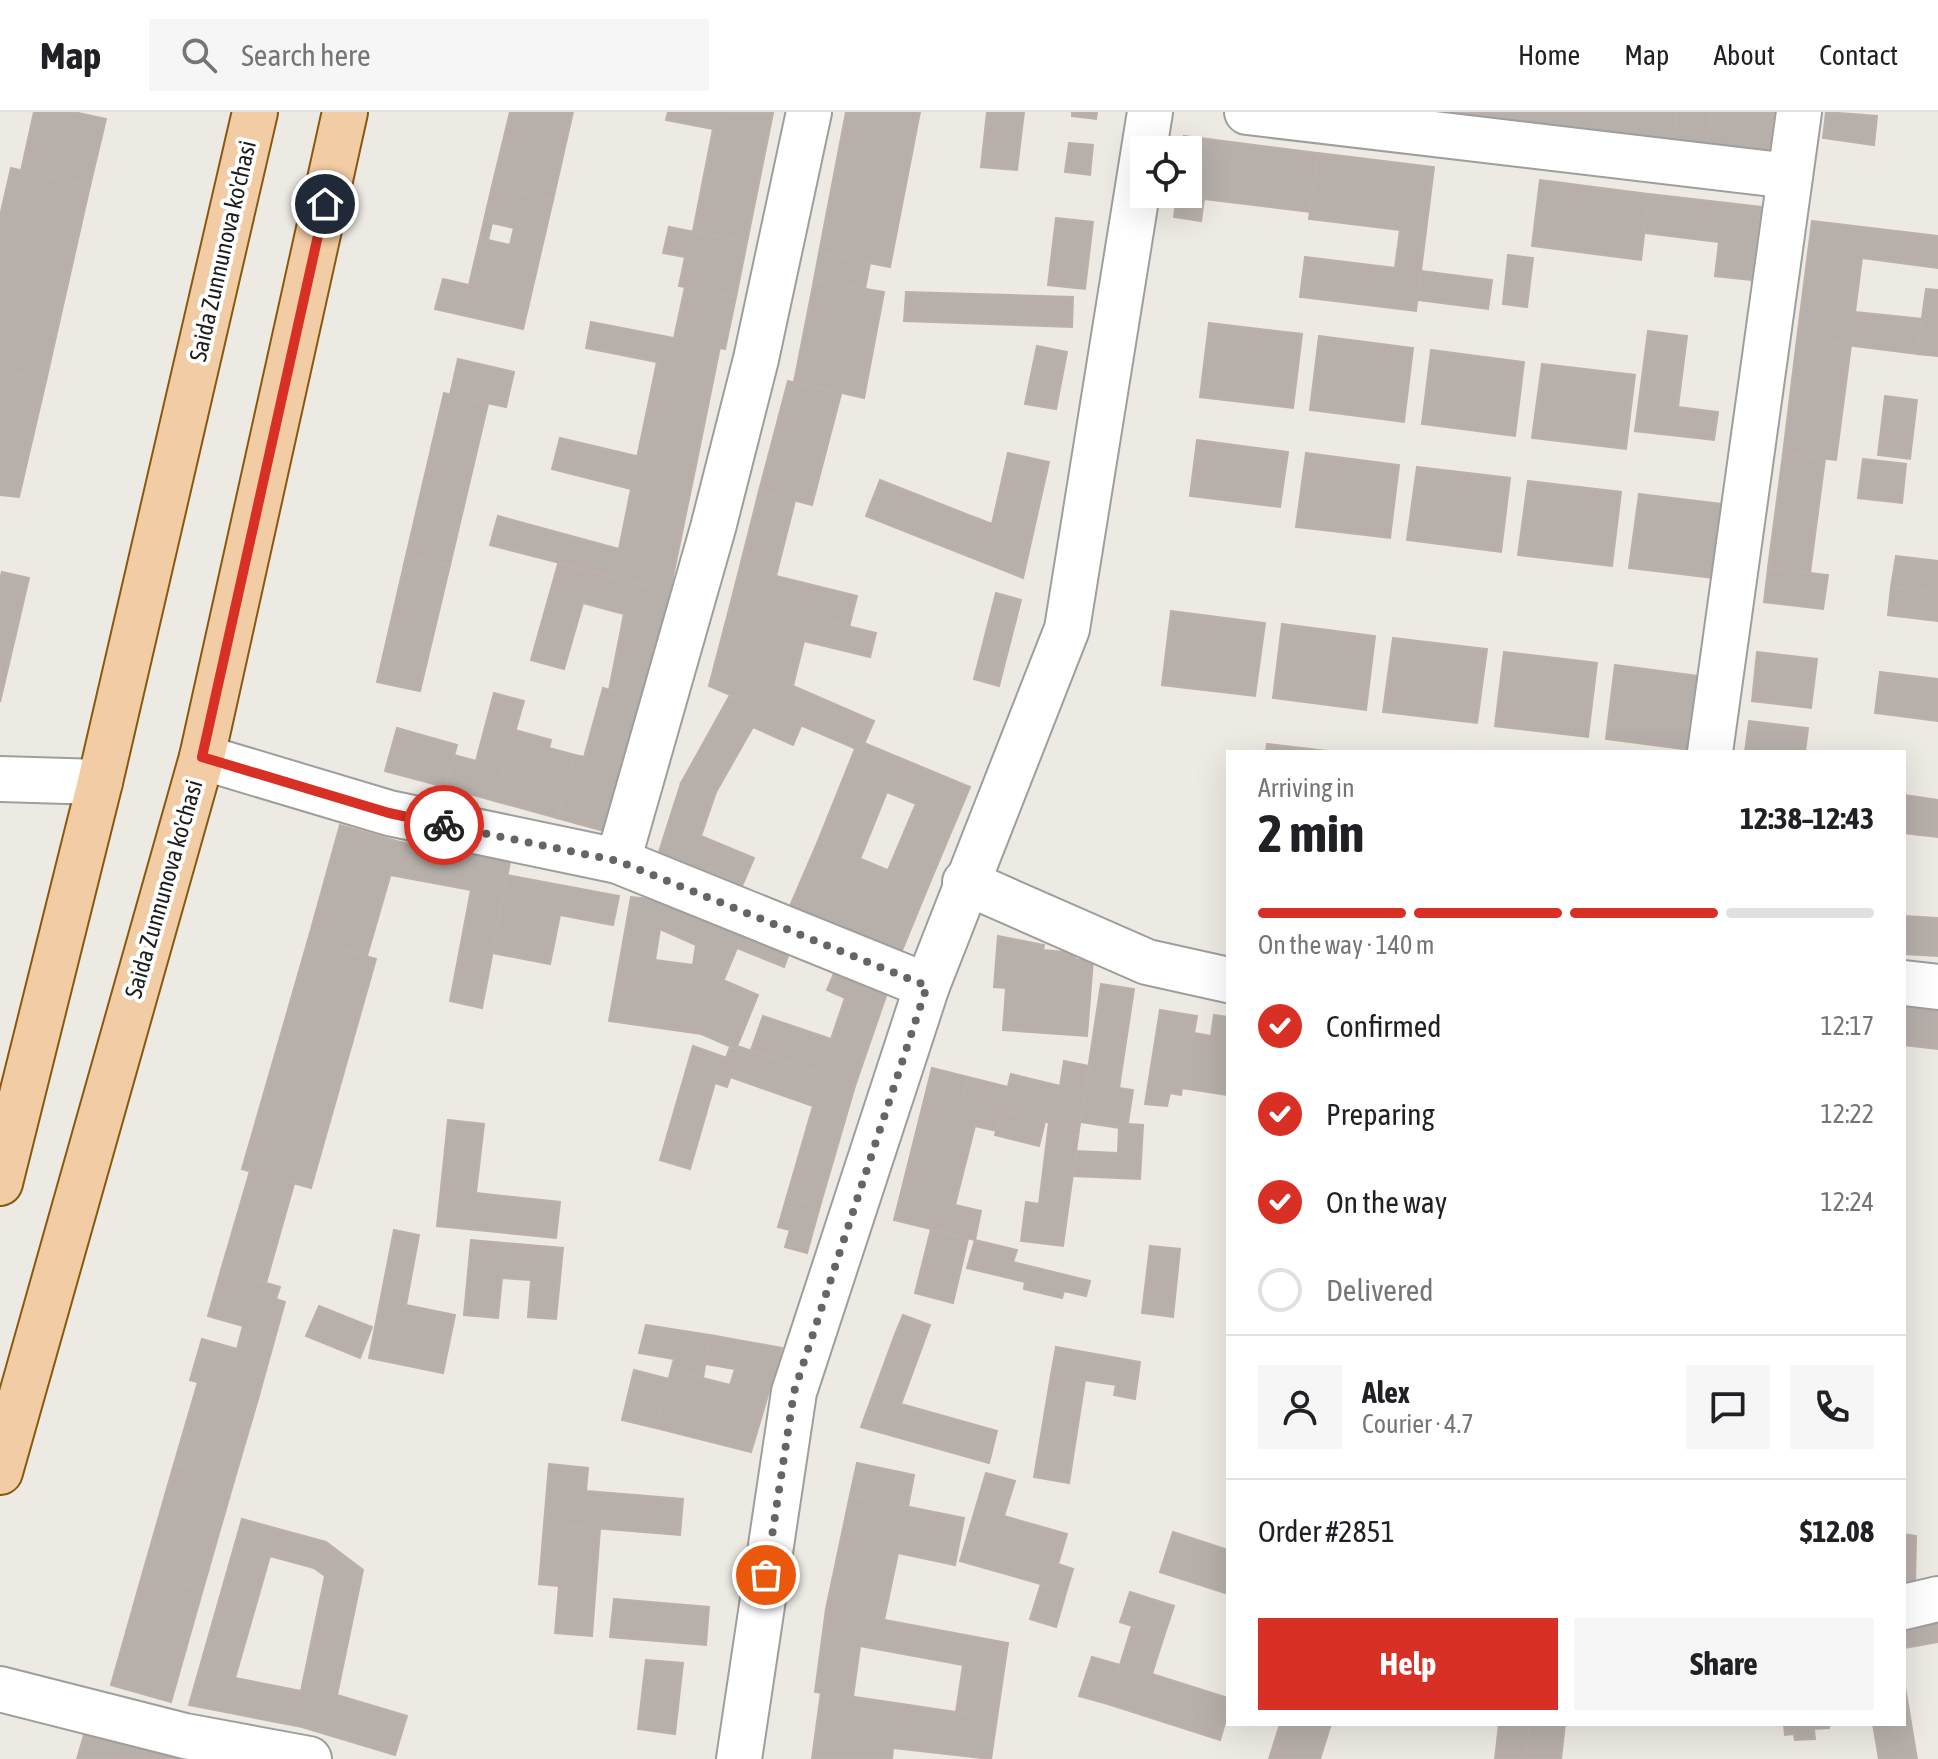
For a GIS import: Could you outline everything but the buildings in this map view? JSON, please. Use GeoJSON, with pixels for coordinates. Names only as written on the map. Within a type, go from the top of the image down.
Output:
{"type":"FeatureCollection","features":[{"type":"Feature","properties":{"kind":"main road","name":"Saida Zunnunova ko'chasi"},"geometry":{"type":"LineString","coordinates":[[0,1183],[100,782],[255,112]]}},
{"type":"Feature","properties":{"kind":"main road","name":"Saida Zunnunova ko'chasi"},"geometry":{"type":"LineString","coordinates":[[0,1472],[202,757],[345,112]]}},
{"type":"Feature","properties":{"kind":"street"},"geometry":{"type":"LineString","coordinates":[[618,861],[713,528],[752,374],[809,112]]}},
{"type":"Feature","properties":{"kind":"street"},"geometry":{"type":"LineString","coordinates":[[739,1759],[794,1392],[927,986],[965,882],[1067,629],[1150,112]]}},
{"type":"Feature","properties":{"kind":"street"},"geometry":{"type":"LineString","coordinates":[[1247,112],[1790,176]]}},
{"type":"Feature","properties":{"kind":"street"},"geometry":{"type":"LineString","coordinates":[[1710,750],[1799,112]]}},
{"type":"Feature","properties":{"kind":"street"},"geometry":{"type":"LineString","coordinates":[[202,757],[389,813],[618,861],[927,986]]}},
{"type":"Feature","properties":{"kind":"street"},"geometry":{"type":"LineString","coordinates":[[0,779],[100,782]]}},
{"type":"Feature","properties":{"kind":"street"},"geometry":{"type":"LineString","coordinates":[[965,882],[1147,962],[1226,980]]}},
{"type":"Feature","properties":{"kind":"street"},"geometry":{"type":"LineString","coordinates":[[1906,983],[1938,987]]}},
{"type":"Feature","properties":{"kind":"street"},"geometry":{"type":"LineString","coordinates":[[1906,1607],[1938,1599]]}},
{"type":"Feature","properties":{"kind":"street"},"geometry":{"type":"LineString","coordinates":[[0,1689],[185,1736],[309,1759]]}},
{"type":"Feature","properties":{"kind":"way so far"},"geometry":{"type":"LineString","coordinates":[[444,825],[618,861],[927,986],[794,1392],[766,1575]]}},
{"type":"Feature","properties":{"kind":"route"},"geometry":{"type":"LineString","coordinates":[[325,204],[202,757],[389,813],[444,825]]}}]}
